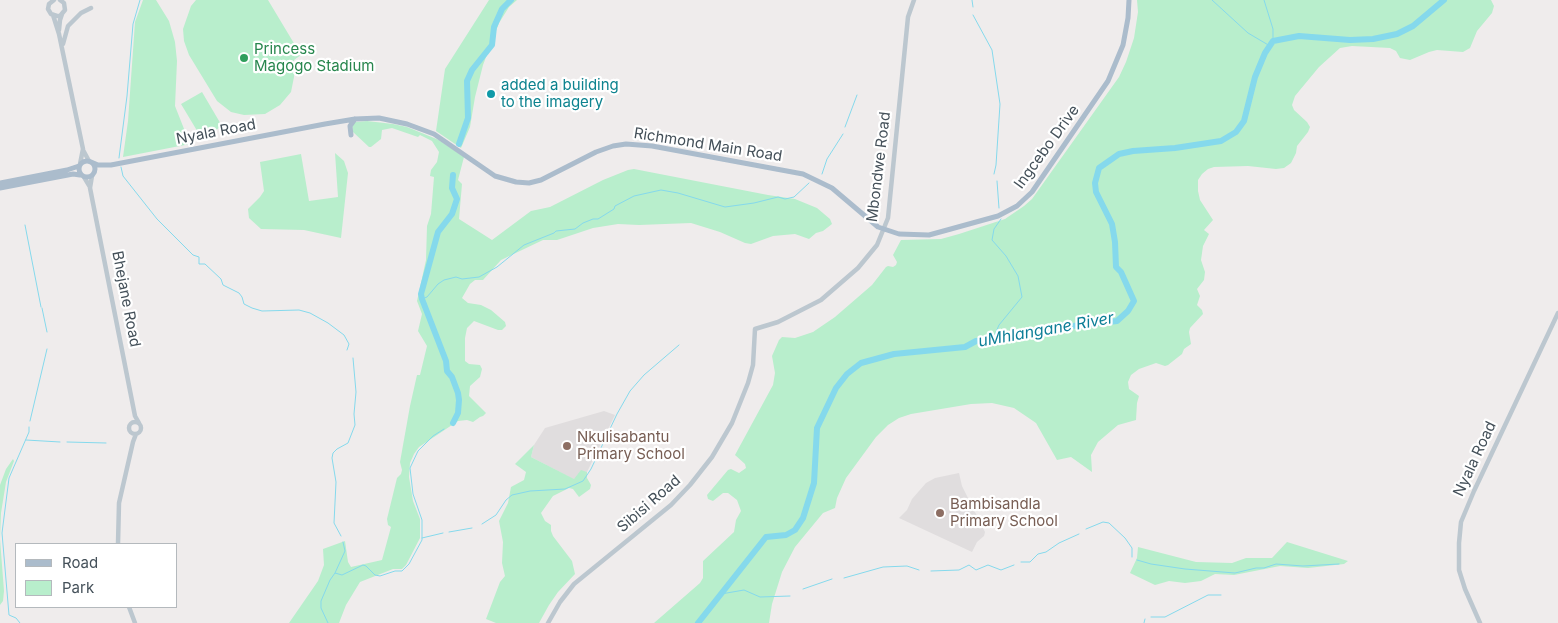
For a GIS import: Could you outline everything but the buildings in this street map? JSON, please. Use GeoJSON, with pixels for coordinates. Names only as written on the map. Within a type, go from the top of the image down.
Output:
{"type":"FeatureCollection","features":[{"type":"Feature","properties":{"kind":"main road","name":"Ingcebo Drive"},"geometry":{"type":"LineString","coordinates":[[884,230],[908,235],[929,235],[943,232],[998,216],[1024,200],[1052,164],[1108,81],[1123,45],[1129,0]]}},
{"type":"Feature","properties":{"kind":"main road","name":"Richmond Main Road"},"geometry":{"type":"LineString","coordinates":[[325,124],[371,118],[392,120],[426,130],[446,141],[495,176],[516,182],[529,183],[541,180],[596,152],[626,144],[652,146],[794,172],[812,177],[828,185],[841,194],[875,225],[884,230]]}},
{"type":"Feature","properties":{"kind":"main road"},"geometry":{"type":"LineString","coordinates":[[351,136],[350,126],[355,119]]}},
{"type":"Feature","properties":{"kind":"main road","name":"Nyala Road"},"geometry":{"type":"LineString","coordinates":[[90,162],[111,165],[325,124]]}},
{"type":"Feature","properties":{"kind":"main road"},"geometry":{"type":"LineString","coordinates":[[0,183],[67,170],[80,165],[84,161],[90,162],[95,168],[93,175],[82,176],[73,174],[0,188]]}},
{"type":"Feature","properties":{"kind":"main road"},"geometry":{"type":"LineString","coordinates":[[80,165],[78,172],[82,176]]}},
{"type":"Feature","properties":{"kind":"main road","name":"Nyala Road"},"geometry":{"type":"LineString","coordinates":[[93,175],[111,165]]}},
{"type":"Feature","properties":{"kind":"street"},"geometry":{"type":"LineString","coordinates":[[52,0],[48,9],[53,16],[59,34],[83,149],[90,162]]}},
{"type":"Feature","properties":{"kind":"street"},"geometry":{"type":"LineString","coordinates":[[59,34],[60,20],[65,8],[64,3],[60,0]]}},
{"type":"Feature","properties":{"kind":"street","name":"Mbondwe Road"},"geometry":{"type":"LineString","coordinates":[[755,329],[778,322],[821,300],[873,252],[884,230],[888,218],[908,17],[914,0]]}},
{"type":"Feature","properties":{"kind":"street"},"geometry":{"type":"LineString","coordinates":[[62,50],[68,26],[81,13],[91,8]]}},
{"type":"Feature","properties":{"kind":"street"},"geometry":{"type":"LineString","coordinates":[[53,16],[62,14]]}},
{"type":"Feature","properties":{"kind":"street"},"geometry":{"type":"LineString","coordinates":[[80,165],[83,149]]}},
{"type":"Feature","properties":{"kind":"street","name":"Bhejane Road"},"geometry":{"type":"LineString","coordinates":[[90,188],[93,175]]}},
{"type":"Feature","properties":{"kind":"street","name":"Bhejane Road"},"geometry":{"type":"LineString","coordinates":[[82,176],[90,188],[135,416],[139,423]]}},
{"type":"Feature","properties":{"kind":"street","name":"Nyala Road"},"geometry":{"type":"LineString","coordinates":[[1480,623],[1459,570],[1459,543],[1462,522],[1474,491],[1558,313]]}},
{"type":"Feature","properties":{"kind":"street","name":"Sibisi Road"},"geometry":{"type":"LineString","coordinates":[[548,623],[560,602],[574,584],[671,505],[712,458],[732,423],[751,376],[755,329]]}},
{"type":"Feature","properties":{"kind":"street","name":"Bhejane Road"},"geometry":{"type":"LineString","coordinates":[[134,434],[129,427],[135,416]]}},
{"type":"Feature","properties":{"kind":"street"},"geometry":{"type":"LineString","coordinates":[[118,543],[119,503],[134,434],[141,430],[139,423],[133,422]]}},
{"type":"Feature","properties":{"kind":"street"},"geometry":{"type":"LineString","coordinates":[[129,608],[135,623]]}},
{"type":"Feature","properties":{"kind":"shaded area","name":"Nkulisabantu Primary School"},"geometry":{"type":"Polygon","coordinates":[[[604,411],[615,415],[587,472],[581,471],[575,480],[531,457],[534,445],[545,428],[604,411]]]}},
{"type":"Feature","properties":{"kind":"shaded area","name":"Bambisandla Primary School"},"geometry":{"type":"Polygon","coordinates":[[[959,473],[962,486],[985,532],[972,552],[899,518],[926,483],[935,478],[959,473]]]}},
{"type":"Feature","properties":{"kind":"green space"},"geometry":{"type":"Polygon","coordinates":[[[143,0],[156,0],[169,21],[175,42],[177,61],[175,106],[190,144],[123,157],[128,121],[135,22],[143,0]]]}},
{"type":"Feature","properties":{"kind":"green space","name":"Princess Magogo Stadium"},"geometry":{"type":"Polygon","coordinates":[[[196,0],[268,0],[301,55],[294,60],[294,77],[291,92],[280,105],[265,114],[244,115],[231,112],[217,101],[189,55],[184,41],[183,29],[191,6],[196,0]]]}},
{"type":"Feature","properties":{"kind":"green space"},"geometry":{"type":"Polygon","coordinates":[[[489,0],[517,0],[509,7],[499,23],[483,65],[470,127],[461,148],[436,131],[445,69],[489,0]]]}},
{"type":"Feature","properties":{"kind":"green space"},"geometry":{"type":"Polygon","coordinates":[[[1137,0],[1491,0],[1494,6],[1492,13],[1477,31],[1470,48],[1463,52],[1437,50],[1410,60],[1400,58],[1396,51],[1390,48],[1352,46],[1340,48],[1319,67],[1295,96],[1292,105],[1294,110],[1310,127],[1297,146],[1291,163],[1284,168],[1276,169],[1248,166],[1214,167],[1202,174],[1198,180],[1200,200],[1213,220],[1204,230],[1209,234],[1203,246],[1201,260],[1205,272],[1204,280],[1197,289],[1200,296],[1197,305],[1203,314],[1190,328],[1191,344],[1184,349],[1182,354],[1168,365],[1156,363],[1139,369],[1131,375],[1128,382],[1129,389],[1139,396],[1136,420],[1118,425],[1098,442],[1091,455],[1092,472],[1071,457],[1057,460],[1036,423],[1014,408],[992,403],[971,404],[911,414],[899,418],[888,425],[876,437],[846,478],[837,498],[835,508],[823,513],[795,547],[782,572],[772,604],[769,623],[654,623],[700,583],[703,578],[703,561],[734,532],[736,520],[741,511],[737,500],[728,493],[723,493],[713,501],[708,499],[707,495],[728,470],[731,469],[739,473],[746,468],[745,464],[735,455],[773,385],[775,373],[772,356],[779,340],[782,337],[795,338],[813,332],[835,317],[872,285],[886,267],[896,265],[897,262],[893,255],[901,240],[941,239],[959,234],[1005,219],[1032,199],[1119,77],[1134,38],[1138,12],[1137,0]]]}},
{"type":"Feature","properties":{"kind":"green space"},"geometry":{"type":"Polygon","coordinates":[[[202,92],[222,126],[202,139],[181,104],[202,92]]]}},
{"type":"Feature","properties":{"kind":"green space"},"geometry":{"type":"Polygon","coordinates":[[[367,121],[407,127],[439,140],[464,157],[458,180],[462,184],[459,219],[492,240],[531,211],[550,207],[603,180],[634,169],[795,199],[817,208],[830,219],[832,224],[809,239],[795,234],[773,236],[751,244],[691,223],[618,224],[593,228],[557,240],[543,240],[501,260],[483,280],[475,280],[470,284],[462,298],[468,303],[481,305],[491,310],[505,322],[506,326],[502,330],[498,330],[474,321],[467,328],[465,361],[469,364],[480,365],[482,369],[480,377],[470,386],[469,396],[486,413],[473,422],[467,420],[458,421],[419,447],[414,454],[410,463],[409,477],[413,501],[420,519],[420,538],[406,565],[402,569],[393,569],[360,582],[346,605],[339,623],[289,623],[318,581],[324,565],[323,549],[345,541],[348,562],[351,567],[382,560],[391,527],[388,525],[387,519],[397,478],[402,470],[400,462],[410,406],[417,375],[420,375],[427,346],[418,331],[422,314],[417,301],[426,260],[427,226],[431,214],[434,177],[430,176],[431,170],[437,162],[439,152],[432,141],[420,135],[418,137],[392,128],[382,130],[381,139],[369,147],[353,132],[352,126],[355,122],[367,121]]]}},
{"type":"Feature","properties":{"kind":"green space"},"geometry":{"type":"Polygon","coordinates":[[[335,153],[344,161],[348,173],[341,238],[304,230],[261,229],[249,218],[248,209],[264,191],[260,162],[301,154],[309,201],[338,197],[335,153]]]}},
{"type":"Feature","properties":{"kind":"green space"},"geometry":{"type":"Polygon","coordinates":[[[534,445],[531,457],[574,479],[581,470],[587,472],[587,478],[591,485],[590,489],[579,497],[573,489],[569,488],[553,496],[541,513],[545,521],[551,525],[553,536],[572,561],[575,574],[558,592],[539,623],[496,623],[486,619],[500,582],[505,576],[502,563],[503,542],[499,521],[508,503],[511,487],[524,480],[526,472],[515,464],[534,445]]]}},
{"type":"Feature","properties":{"kind":"green space"},"geometry":{"type":"Polygon","coordinates":[[[13,459],[14,461],[6,482],[1,513],[0,539],[0,485],[6,469],[13,459]]]}},
{"type":"Feature","properties":{"kind":"green space"},"geometry":{"type":"Polygon","coordinates":[[[0,539],[4,591],[3,601],[0,605],[0,539]]]}},
{"type":"Feature","properties":{"kind":"green space"},"geometry":{"type":"Polygon","coordinates":[[[1287,542],[1348,561],[1344,564],[1308,568],[1280,566],[1234,575],[1215,574],[1201,581],[1185,583],[1169,581],[1155,585],[1130,573],[1137,558],[1138,547],[1196,562],[1232,563],[1246,558],[1272,558],[1287,542]]]}},
{"type":"Feature","properties":{"kind":"waterway"},"geometry":{"type":"LineString","coordinates":[[119,158],[127,96],[133,24],[140,0]]}},
{"type":"Feature","properties":{"kind":"waterway"},"geometry":{"type":"LineString","coordinates":[[459,144],[468,118],[467,81],[472,70],[492,45],[494,27],[502,9],[511,0]]}},
{"type":"Feature","properties":{"kind":"waterway"},"geometry":{"type":"LineString","coordinates":[[972,0],[973,7]]}},
{"type":"Feature","properties":{"kind":"waterway"},"geometry":{"type":"LineString","coordinates":[[1212,0],[1248,33],[1270,46]]}},
{"type":"Feature","properties":{"kind":"waterway"},"geometry":{"type":"LineString","coordinates":[[1264,0],[1273,29],[1273,41]]}},
{"type":"Feature","properties":{"kind":"waterway","name":"uMhlangane River"},"geometry":{"type":"LineString","coordinates":[[698,623],[766,537],[786,535],[795,530],[803,518],[814,483],[817,428],[836,388],[847,374],[861,363],[894,354],[965,347],[976,341],[1027,336],[1046,329],[1117,321],[1128,311],[1134,301],[1121,272],[1116,267],[1112,224],[1096,192],[1095,183],[1099,168],[1119,154],[1221,141],[1236,132],[1244,121],[1255,77],[1265,53],[1273,41],[1299,36],[1350,40],[1373,39],[1397,34],[1413,26],[1444,0]]}},
{"type":"Feature","properties":{"kind":"waterway"},"geometry":{"type":"LineString","coordinates":[[973,15],[992,50],[1000,104],[994,174]]}},
{"type":"Feature","properties":{"kind":"waterway"},"geometry":{"type":"LineString","coordinates":[[845,127],[857,95]]}},
{"type":"Feature","properties":{"kind":"waterway"},"geometry":{"type":"LineString","coordinates":[[822,174],[827,159],[843,134]]}},
{"type":"Feature","properties":{"kind":"waterway"},"geometry":{"type":"LineString","coordinates":[[121,167],[123,176],[157,219],[193,255],[199,257],[199,264],[205,264],[221,279],[223,285],[239,293],[244,304],[262,311],[299,310],[310,313],[344,335],[349,344],[347,350]]}},
{"type":"Feature","properties":{"kind":"waterway"},"geometry":{"type":"LineString","coordinates":[[453,175],[452,188],[457,199],[452,214],[438,232],[421,294],[446,361],[447,371],[452,377],[458,393],[458,413],[453,423]]}},
{"type":"Feature","properties":{"kind":"waterway"},"geometry":{"type":"LineString","coordinates":[[997,181],[999,208]]}},
{"type":"Feature","properties":{"kind":"waterway"},"geometry":{"type":"LineString","coordinates":[[422,299],[427,297],[444,280],[456,277],[462,279],[479,277],[497,267],[524,245],[556,231],[575,229],[583,223],[598,219],[614,209],[615,206],[634,196],[661,190],[725,207],[778,197],[785,199],[794,197],[809,183]]}},
{"type":"Feature","properties":{"kind":"waterway"},"geometry":{"type":"LineString","coordinates":[[988,340],[993,339],[999,325],[1022,297],[1018,276],[1006,256],[992,240],[994,229],[1001,219]]}},
{"type":"Feature","properties":{"kind":"waterway"},"geometry":{"type":"LineString","coordinates":[[25,225],[41,307]]}},
{"type":"Feature","properties":{"kind":"waterway"},"geometry":{"type":"LineString","coordinates":[[42,308],[47,332]]}},
{"type":"Feature","properties":{"kind":"waterway"},"geometry":{"type":"LineString","coordinates":[[482,524],[496,515],[506,500],[512,495],[530,491],[565,489],[583,481],[591,469],[630,391],[644,375],[679,345]]}},
{"type":"Feature","properties":{"kind":"waterway"},"geometry":{"type":"LineString","coordinates":[[30,421],[47,349]]}},
{"type":"Feature","properties":{"kind":"waterway"},"geometry":{"type":"LineString","coordinates":[[341,536],[334,523],[336,482],[332,458],[333,453],[337,449],[348,443],[355,425],[356,392],[353,358]]}},
{"type":"Feature","properties":{"kind":"waterway"},"geometry":{"type":"LineString","coordinates":[[20,623],[16,618],[9,615],[2,533],[9,478],[29,432],[29,427]]}},
{"type":"Feature","properties":{"kind":"waterway"},"geometry":{"type":"LineString","coordinates":[[328,623],[321,608],[321,601],[335,573],[342,575],[363,565],[375,575],[380,576],[395,571],[402,571],[409,564],[422,540],[422,520],[413,494],[410,468],[418,451],[433,436],[444,429]]}},
{"type":"Feature","properties":{"kind":"waterway"},"geometry":{"type":"LineString","coordinates":[[26,440],[60,442]]}},
{"type":"Feature","properties":{"kind":"waterway"},"geometry":{"type":"LineString","coordinates":[[67,442],[106,443]]}},
{"type":"Feature","properties":{"kind":"waterway"},"geometry":{"type":"LineString","coordinates":[[1086,529],[1103,522],[1109,523],[1125,538],[1132,548],[1132,557]]}},
{"type":"Feature","properties":{"kind":"waterway"},"geometry":{"type":"LineString","coordinates":[[449,532],[472,528]]}},
{"type":"Feature","properties":{"kind":"waterway"},"geometry":{"type":"LineString","coordinates":[[422,538],[443,533]]}},
{"type":"Feature","properties":{"kind":"waterway"},"geometry":{"type":"LineString","coordinates":[[1021,562],[1030,562],[1038,554],[1046,552],[1059,543],[1079,534]]}},
{"type":"Feature","properties":{"kind":"waterway"},"geometry":{"type":"LineString","coordinates":[[335,573],[345,551],[343,542]]}},
{"type":"Feature","properties":{"kind":"waterway"},"geometry":{"type":"LineString","coordinates":[[1137,560],[1185,569],[1235,573],[1276,564],[1303,566],[1339,564]]}},
{"type":"Feature","properties":{"kind":"waterway"},"geometry":{"type":"LineString","coordinates":[[931,571],[959,570],[969,565],[976,570],[988,565],[1001,570],[1014,565]]}},
{"type":"Feature","properties":{"kind":"waterway"},"geometry":{"type":"LineString","coordinates":[[844,578],[883,567],[907,566],[919,570]]}},
{"type":"Feature","properties":{"kind":"waterway"},"geometry":{"type":"LineString","coordinates":[[803,589],[832,579]]}},
{"type":"Feature","properties":{"kind":"waterway"},"geometry":{"type":"LineString","coordinates":[[721,594],[744,590],[760,597],[790,596]]}},
{"type":"Feature","properties":{"kind":"waterway"},"geometry":{"type":"LineString","coordinates":[[1151,617],[1165,617],[1208,595],[1221,595]]}},
{"type":"Feature","properties":{"kind":"waterway"},"geometry":{"type":"LineString","coordinates":[[1144,623],[1145,619]]}},
{"type":"Feature","properties":{"kind":"place","name":"Princess Magogo Stadium"},"geometry":{"type":"Point","coordinates":[244,58]}},
{"type":"Feature","properties":{"kind":"place","name":"added a building to the imagery"},"geometry":{"type":"Point","coordinates":[491,94]}},
{"type":"Feature","properties":{"kind":"place","name":"Nkulisabantu Primary School"},"geometry":{"type":"Point","coordinates":[567,446]}},
{"type":"Feature","properties":{"kind":"place","name":"Bambisandla Primary School"},"geometry":{"type":"Point","coordinates":[940,513]}}]}
